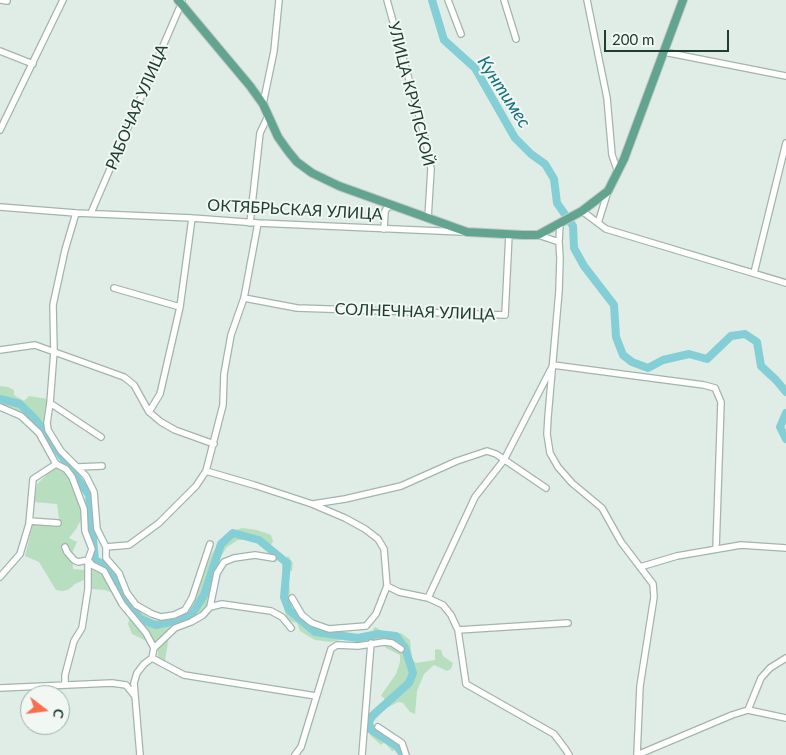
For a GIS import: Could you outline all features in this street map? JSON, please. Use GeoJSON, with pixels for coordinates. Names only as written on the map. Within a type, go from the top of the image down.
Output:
{"type":"FeatureCollection","features":[{"type":"Feature","properties":{"kind":"main road"},"geometry":{"type":"LineString","coordinates":[[538,235],[582,211],[608,191],[618,172],[684,0]]}},
{"type":"Feature","properties":{"kind":"main road"},"geometry":{"type":"LineString","coordinates":[[181,1],[263,104],[278,136],[297,162],[326,180],[467,232]]}},
{"type":"Feature","properties":{"kind":"main road","name":"ОКТЯБРЬСКАЯ УЛИЦА"},"geometry":{"type":"LineString","coordinates":[[467,232],[538,235]]}},
{"type":"Feature","properties":{"kind":"street"},"geometry":{"type":"LineString","coordinates":[[0,130],[63,0]]}},
{"type":"Feature","properties":{"kind":"street"},"geometry":{"type":"LineString","coordinates":[[263,104],[274,51],[279,0]]}},
{"type":"Feature","properties":{"kind":"street","name":"УЛИЦА КРУПСКОЙ"},"geometry":{"type":"LineString","coordinates":[[387,0],[426,141],[431,169],[430,218],[434,226],[429,231]]}},
{"type":"Feature","properties":{"kind":"street"},"geometry":{"type":"LineString","coordinates":[[448,0],[461,34]]}},
{"type":"Feature","properties":{"kind":"street"},"geometry":{"type":"LineString","coordinates":[[504,0],[516,39]]}},
{"type":"Feature","properties":{"kind":"street"},"geometry":{"type":"LineString","coordinates":[[587,0],[607,98],[612,155],[618,172]]}},
{"type":"Feature","properties":{"kind":"street","name":"РАБОЧАЯ УЛИЦА"},"geometry":{"type":"LineString","coordinates":[[92,214],[181,1]]}},
{"type":"Feature","properties":{"kind":"street"},"geometry":{"type":"LineString","coordinates":[[0,51],[33,64]]}},
{"type":"Feature","properties":{"kind":"street"},"geometry":{"type":"LineString","coordinates":[[664,52],[786,76]]}},
{"type":"Feature","properties":{"kind":"street"},"geometry":{"type":"LineString","coordinates":[[250,222],[260,133],[268,116]]}},
{"type":"Feature","properties":{"kind":"street"},"geometry":{"type":"LineString","coordinates":[[754,273],[785,158],[786,144]]}},
{"type":"Feature","properties":{"kind":"street"},"geometry":{"type":"LineString","coordinates":[[598,223],[608,191]]}},
{"type":"Feature","properties":{"kind":"street"},"geometry":{"type":"LineString","coordinates":[[372,198],[385,211],[384,229]]}},
{"type":"Feature","properties":{"kind":"street","name":"ОКТЯБРЬСКАЯ УЛИЦА"},"geometry":{"type":"LineString","coordinates":[[0,207],[258,223],[467,232]]}},
{"type":"Feature","properties":{"kind":"street"},"geometry":{"type":"LineString","coordinates":[[385,211],[388,207],[399,207]]}},
{"type":"Feature","properties":{"kind":"street"},"geometry":{"type":"LineString","coordinates":[[582,211],[606,229],[786,283]]}},
{"type":"Feature","properties":{"kind":"street"},"geometry":{"type":"LineString","coordinates":[[76,213],[65,250],[53,306],[54,351],[47,423],[48,430],[61,451],[86,476],[94,492],[97,530],[106,547],[106,558],[118,573],[127,593],[136,605],[161,617],[174,615],[185,610],[192,598],[210,544]]}},
{"type":"Feature","properties":{"kind":"street"},"geometry":{"type":"LineString","coordinates":[[149,412],[160,394],[180,307],[192,218]]}},
{"type":"Feature","properties":{"kind":"street"},"geometry":{"type":"LineString","coordinates":[[106,547],[129,545],[159,523],[196,486],[206,471],[224,405],[224,374],[231,335],[244,298],[258,223]]}},
{"type":"Feature","properties":{"kind":"street"},"geometry":{"type":"LineString","coordinates":[[560,223],[559,291],[547,434],[550,453],[558,467],[572,483],[602,508],[621,542],[653,584],[654,597],[640,686],[637,755],[748,710],[786,718]]}},
{"type":"Feature","properties":{"kind":"street","name":"СОЛНЕЧНАЯ УЛИЦА"},"geometry":{"type":"LineString","coordinates":[[244,298],[297,308],[505,315],[509,234]]}},
{"type":"Feature","properties":{"kind":"street"},"geometry":{"type":"LineString","coordinates":[[538,235],[559,242]]}},
{"type":"Feature","properties":{"kind":"street"},"geometry":{"type":"LineString","coordinates":[[114,288],[180,307]]}},
{"type":"Feature","properties":{"kind":"street"},"geometry":{"type":"LineString","coordinates":[[0,350],[35,345],[124,377],[134,385],[149,412],[161,422],[175,430],[214,444]]}},
{"type":"Feature","properties":{"kind":"street"},"geometry":{"type":"LineString","coordinates":[[428,598],[475,497],[504,460],[553,365]]}},
{"type":"Feature","properties":{"kind":"street"},"geometry":{"type":"LineString","coordinates":[[553,365],[704,384],[715,388],[721,402],[716,549]]}},
{"type":"Feature","properties":{"kind":"street"},"geometry":{"type":"LineString","coordinates":[[50,403],[102,437]]}},
{"type":"Feature","properties":{"kind":"street"},"geometry":{"type":"LineString","coordinates":[[0,407],[21,416],[39,433],[56,464],[66,469],[72,477],[83,504],[86,531],[92,549],[82,628],[74,641],[65,675],[65,684]]}},
{"type":"Feature","properties":{"kind":"street"},"geometry":{"type":"LineString","coordinates":[[312,504],[345,499],[401,486],[457,461],[487,451],[496,454],[546,488]]}},
{"type":"Feature","properties":{"kind":"street"},"geometry":{"type":"LineString","coordinates":[[0,577],[20,554],[29,521],[33,479],[56,464]]}},
{"type":"Feature","properties":{"kind":"street"},"geometry":{"type":"LineString","coordinates":[[78,467],[102,466]]}},
{"type":"Feature","properties":{"kind":"street"},"geometry":{"type":"LineString","coordinates":[[206,471],[312,504],[366,529],[378,539],[384,549],[387,586],[376,614],[366,626],[330,629],[312,623],[302,615],[292,598]]}},
{"type":"Feature","properties":{"kind":"street"},"geometry":{"type":"LineString","coordinates":[[29,521],[58,524]]}},
{"type":"Feature","properties":{"kind":"street"},"geometry":{"type":"LineString","coordinates":[[640,567],[677,556],[741,544],[786,548]]}},
{"type":"Feature","properties":{"kind":"street"},"geometry":{"type":"LineString","coordinates":[[65,547],[74,560],[89,564],[104,572],[122,604],[146,633],[154,648]]}},
{"type":"Feature","properties":{"kind":"street"},"geometry":{"type":"LineString","coordinates":[[140,755],[134,695],[134,683],[137,673],[152,658],[154,648],[175,628],[203,616],[210,607],[217,573],[224,562],[234,558],[255,555],[273,558]]}},
{"type":"Feature","properties":{"kind":"street"},"geometry":{"type":"LineString","coordinates":[[387,586],[399,592],[428,598],[442,606],[451,615],[458,630],[466,684],[554,734],[568,755]]}},
{"type":"Feature","properties":{"kind":"street"},"geometry":{"type":"LineString","coordinates":[[210,607],[222,604],[270,611],[282,617],[291,628]]}},
{"type":"Feature","properties":{"kind":"street"},"geometry":{"type":"LineString","coordinates":[[458,630],[568,623]]}},
{"type":"Feature","properties":{"kind":"street"},"geometry":{"type":"LineString","coordinates":[[362,755],[371,643]]}},
{"type":"Feature","properties":{"kind":"street"},"geometry":{"type":"LineString","coordinates":[[295,755],[301,747],[331,649],[337,645],[358,646],[371,643],[392,643],[401,649]]}},
{"type":"Feature","properties":{"kind":"street"},"geometry":{"type":"LineString","coordinates":[[152,658],[184,675],[316,696]]}},
{"type":"Feature","properties":{"kind":"street"},"geometry":{"type":"LineString","coordinates":[[748,710],[761,678],[770,668],[786,658]]}},
{"type":"Feature","properties":{"kind":"street"},"geometry":{"type":"LineString","coordinates":[[0,688],[112,683],[126,685],[134,695]]}},
{"type":"Feature","properties":{"kind":"street"},"geometry":{"type":"LineString","coordinates":[[378,727],[402,743],[406,755]]}},
{"type":"Feature","properties":{"kind":"green space"},"geometry":{"type":"Polygon","coordinates":[[[0,386],[14,390],[14,395],[24,401],[29,396],[48,399],[48,430],[39,433],[21,416],[0,407],[0,386]]]}},
{"type":"Feature","properties":{"kind":"green space"},"geometry":{"type":"Polygon","coordinates":[[[61,468],[69,473],[81,502],[83,516],[69,538],[77,542],[72,553],[73,569],[86,572],[86,579],[68,590],[62,591],[56,590],[39,562],[25,556],[33,524],[60,526],[57,504],[34,502],[37,484],[53,469],[61,468]]]}},
{"type":"Feature","properties":{"kind":"green space"},"geometry":{"type":"Polygon","coordinates":[[[242,528],[257,530],[271,535],[273,541],[267,548],[253,540],[238,540],[227,547],[217,562],[212,564],[207,575],[209,604],[203,613],[199,613],[194,605],[194,599],[211,555],[222,539],[230,532],[242,528]]]}},
{"type":"Feature","properties":{"kind":"green space"},"geometry":{"type":"Polygon","coordinates":[[[288,556],[293,563],[292,571],[289,571],[288,576],[290,603],[294,611],[311,627],[336,634],[342,632],[344,635],[340,640],[331,642],[315,640],[300,631],[297,623],[286,620],[284,597],[286,578],[282,568],[282,561],[288,556]]]}},
{"type":"Feature","properties":{"kind":"green space"},"geometry":{"type":"Polygon","coordinates":[[[94,569],[104,574],[113,593],[92,589],[92,570],[94,569]]]}},
{"type":"Feature","properties":{"kind":"green space"},"geometry":{"type":"Polygon","coordinates":[[[135,608],[158,622],[191,614],[191,620],[176,626],[169,636],[165,661],[158,659],[158,649],[154,645],[132,634],[128,624],[131,612],[135,608]]]}},
{"type":"Feature","properties":{"kind":"green space"},"geometry":{"type":"Polygon","coordinates":[[[375,627],[386,633],[401,633],[410,640],[412,659],[416,663],[435,660],[435,650],[437,649],[441,650],[443,656],[453,663],[451,669],[447,671],[434,665],[424,674],[417,691],[415,714],[410,712],[403,703],[398,702],[385,709],[373,722],[369,715],[384,702],[384,698],[381,696],[396,674],[400,655],[386,648],[384,642],[355,644],[355,640],[360,635],[371,633],[375,627]]]}},
{"type":"Feature","properties":{"kind":"green space"},"geometry":{"type":"Polygon","coordinates":[[[373,722],[375,728],[402,747],[404,755],[400,755],[396,750],[392,751],[386,744],[383,743],[381,745],[370,735],[373,722]]]}},
{"type":"Feature","properties":{"kind":"waterway","name":"Кунтимес"},"geometry":{"type":"LineString","coordinates":[[432,0],[444,40],[475,68],[515,138],[531,154],[545,164],[554,179],[557,203],[573,226],[574,248],[584,266],[614,305],[616,337],[623,355],[632,362],[648,368],[663,360],[689,354],[707,359],[731,336],[745,334],[757,342],[761,366],[786,392]]}},
{"type":"Feature","properties":{"kind":"waterway"},"geometry":{"type":"LineString","coordinates":[[0,399],[20,404],[36,420],[89,495],[95,560],[109,567],[121,594],[140,619],[156,625],[175,621],[192,614],[204,595],[221,544],[233,533],[259,540],[287,563],[284,597],[289,610],[315,632],[358,638],[378,634],[396,636],[405,648],[413,673],[409,683],[372,716],[369,722],[370,729],[397,746],[403,755]]}},
{"type":"Feature","properties":{"kind":"waterway","name":"Кунтимес"},"geometry":{"type":"LineString","coordinates":[[786,413],[780,427],[786,439]]}}]}
